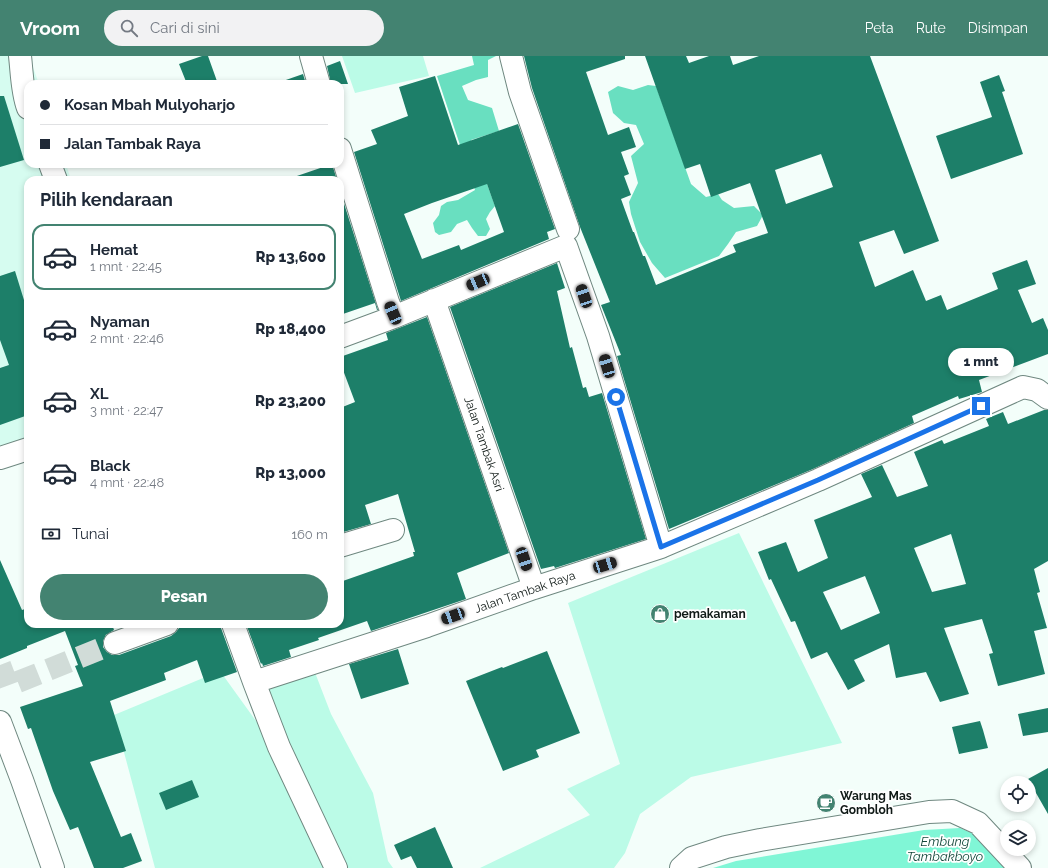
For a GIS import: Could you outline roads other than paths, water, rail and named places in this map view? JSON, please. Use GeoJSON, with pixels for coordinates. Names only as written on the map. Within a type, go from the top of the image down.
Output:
{"type":"FeatureCollection","features":[{"type":"Feature","properties":{"kind":"street"},"geometry":{"type":"LineString","coordinates":[[20,56],[24,90]]}},
{"type":"Feature","properties":{"kind":"street"},"geometry":{"type":"LineString","coordinates":[[310,56],[318,80]]}},
{"type":"Feature","properties":{"kind":"street"},"geometry":{"type":"LineString","coordinates":[[511,56],[520,92],[567,237],[575,269],[598,336],[661,547]]}},
{"type":"Feature","properties":{"kind":"street"},"geometry":{"type":"LineString","coordinates":[[344,162],[394,317]]}},
{"type":"Feature","properties":{"kind":"street"},"geometry":{"type":"LineString","coordinates":[[344,336],[434,300],[567,237]]}},
{"type":"Feature","properties":{"kind":"street","name":"Jalan Tambak Asri"},"geometry":{"type":"LineString","coordinates":[[434,300],[534,588]]}},
{"type":"Feature","properties":{"kind":"street","name":"Jalan Tambak Raya"},"geometry":{"type":"LineString","coordinates":[[254,682],[427,626],[534,588],[661,547],[818,480],[1023,387],[1037,390],[1048,398]]}},
{"type":"Feature","properties":{"kind":"street"},"geometry":{"type":"LineString","coordinates":[[0,458],[24,450]]}},
{"type":"Feature","properties":{"kind":"street"},"geometry":{"type":"LineString","coordinates":[[344,545],[393,530]]}},
{"type":"Feature","properties":{"kind":"street"},"geometry":{"type":"LineString","coordinates":[[115,643],[156,628]]}},
{"type":"Feature","properties":{"kind":"street"},"geometry":{"type":"LineString","coordinates":[[234,628],[279,747],[336,868]]}},
{"type":"Feature","properties":{"kind":"street"},"geometry":{"type":"LineString","coordinates":[[0,722],[54,868]]}},
{"type":"Feature","properties":{"kind":"street"},"geometry":{"type":"LineString","coordinates":[[681,868],[692,858],[726,847],[921,813],[952,811],[978,823],[1020,868]]}},
{"type":"Feature","properties":{"kind":"water","name":"Embung Tambakboyo"},"geometry":{"type":"Polygon","coordinates":[[[960,828],[976,835],[1010,868],[713,868],[736,861],[924,830],[960,828]]]}},
{"type":"Feature","properties":{"kind":"tunnel"},"geometry":{"type":"LineString","coordinates":[[0,665],[8,686],[115,643]]}},
{"type":"Feature","properties":{"kind":"place","name":"pemakaman"},"geometry":{"type":"Point","coordinates":[660,614]}},
{"type":"Feature","properties":{"kind":"place","name":"Warung Mas Gombloh"},"geometry":{"type":"Point","coordinates":[826,803]}}]}
